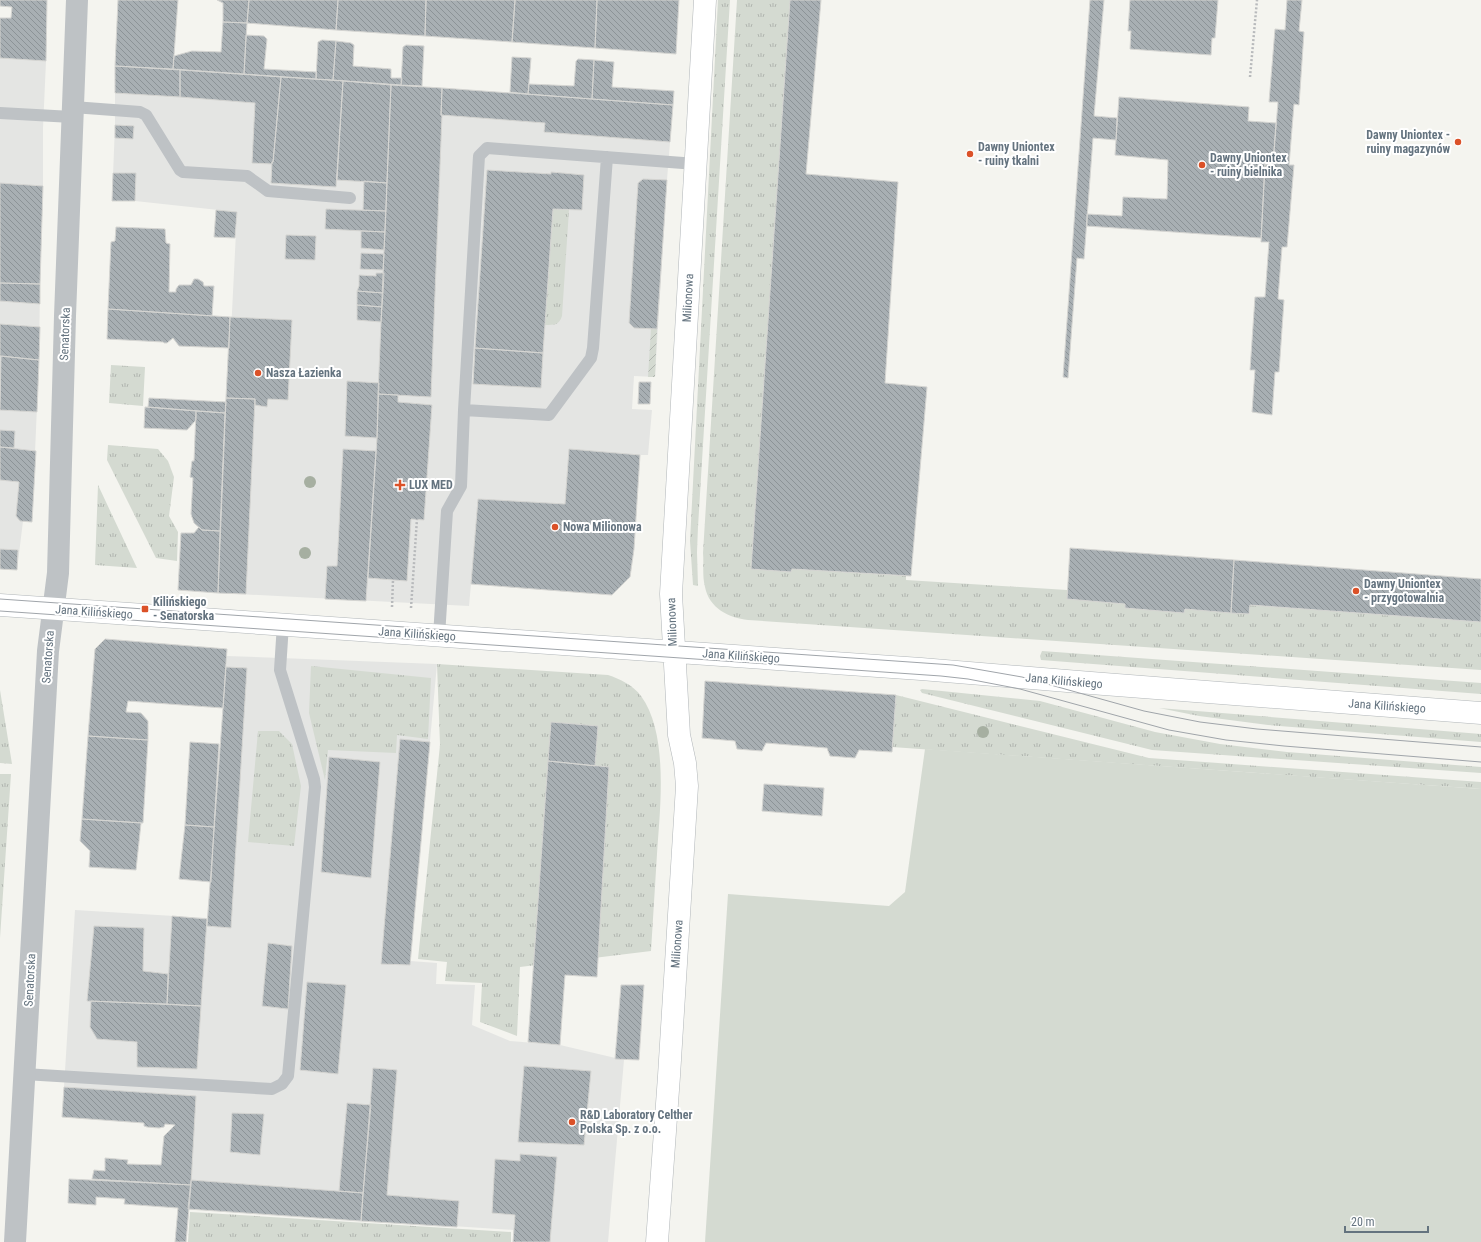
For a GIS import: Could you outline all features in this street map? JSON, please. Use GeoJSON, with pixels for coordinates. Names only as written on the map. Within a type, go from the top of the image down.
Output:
{"type":"FeatureCollection","features":[{"type":"Feature","properties":{"kind":"street","name":"Senatorska"},"geometry":{"type":"LineString","coordinates":[[15,1242],[48,651],[58,573],[72,112],[77,0]]}},
{"type":"Feature","properties":{"kind":"street","name":"Milionowa"},"geometry":{"type":"LineString","coordinates":[[657,1242],[687,786],[685,763],[679,735],[671,594],[705,0]]}},
{"type":"Feature","properties":{"kind":"street","name":"Jana Kilińskiego"},"geometry":{"type":"LineString","coordinates":[[0,605],[921,669],[1481,713]]}},
{"type":"Feature","properties":{"kind":"lane"},"geometry":{"type":"LineString","coordinates":[[0,113],[140,112],[146,115],[180,170],[183,172],[247,176],[268,191],[350,198]]}},
{"type":"Feature","properties":{"kind":"lane"},"geometry":{"type":"LineString","coordinates":[[439,636],[447,511],[461,486],[479,156],[487,148],[696,164]]}},
{"type":"Feature","properties":{"kind":"lane"},"geometry":{"type":"LineString","coordinates":[[464,410],[549,415],[591,358],[593,348],[607,157]]}},
{"type":"Feature","properties":{"kind":"lane"},"geometry":{"type":"LineString","coordinates":[[24,1074],[272,1089],[282,1084],[288,1076],[315,787],[314,779],[280,670],[283,624]]}},
{"type":"Feature","properties":{"kind":"path"},"geometry":{"type":"LineString","coordinates":[[1250,77],[1257,0]]}},
{"type":"Feature","properties":{"kind":"path"},"geometry":{"type":"LineString","coordinates":[[410,608],[417,519]]}},
{"type":"Feature","properties":{"kind":"path"},"geometry":{"type":"LineString","coordinates":[[392,608],[393,580]]}},
{"type":"Feature","properties":{"kind":"shaded area"},"geometry":{"type":"Polygon","coordinates":[[[0,58],[46,61],[43,128],[43,186],[0,183],[0,58]]]}},
{"type":"Feature","properties":{"kind":"shaded area"},"geometry":{"type":"Polygon","coordinates":[[[115,66],[673,105],[655,377],[634,376],[632,409],[652,410],[648,455],[640,455],[634,549],[630,577],[612,595],[471,584],[469,606],[218,593],[237,212],[135,201],[112,201],[115,125],[115,66]]]}},
{"type":"Feature","properties":{"kind":"shaded area"},"geometry":{"type":"Polygon","coordinates":[[[0,283],[40,284],[39,360],[32,522],[23,521],[17,570],[0,569],[0,283]]]}},
{"type":"Feature","properties":{"kind":"shaded area"},"geometry":{"type":"Polygon","coordinates":[[[227,656],[437,664],[410,961],[437,963],[436,984],[475,985],[472,1025],[510,1041],[560,1045],[624,1060],[608,1242],[513,1242],[514,1230],[188,1209],[196,1096],[64,1087],[75,910],[207,918],[227,656]]]}},
{"type":"Feature","properties":{"kind":"green space"},"geometry":{"type":"Polygon","coordinates":[[[718,0],[730,0],[698,527],[698,586],[693,585],[690,541],[718,0]]]}},
{"type":"Feature","properties":{"kind":"green space"},"geometry":{"type":"Polygon","coordinates":[[[737,0],[790,0],[752,569],[791,572],[792,569],[906,576],[906,580],[1067,590],[1067,599],[1125,604],[1125,608],[1184,613],[1185,609],[1249,614],[1250,605],[1481,622],[1481,670],[748,620],[734,617],[721,611],[715,606],[707,594],[705,587],[703,553],[737,0]]]}},
{"type":"Feature","properties":{"kind":"green space"},"geometry":{"type":"Polygon","coordinates":[[[553,209],[569,210],[562,316],[556,324],[545,325],[553,209]]]}},
{"type":"Feature","properties":{"kind":"green space"},"geometry":{"type":"Polygon","coordinates":[[[651,329],[657,329],[655,377],[648,377],[651,329]]]}},
{"type":"Feature","properties":{"kind":"green space"},"geometry":{"type":"Polygon","coordinates":[[[111,365],[145,367],[143,406],[109,403],[111,365]]]}},
{"type":"Feature","properties":{"kind":"green space"},"geometry":{"type":"Polygon","coordinates":[[[108,445],[158,449],[168,461],[174,477],[169,516],[178,532],[177,561],[156,558],[107,460],[108,445]]]}},
{"type":"Feature","properties":{"kind":"green space"},"geometry":{"type":"Polygon","coordinates":[[[98,485],[137,568],[95,565],[98,485]]]}},
{"type":"Feature","properties":{"kind":"green space"},"geometry":{"type":"Polygon","coordinates":[[[1042,651],[1481,683],[1481,694],[1041,660],[1040,656],[1042,651]]]}},
{"type":"Feature","properties":{"kind":"green space"},"geometry":{"type":"Polygon","coordinates":[[[437,664],[608,675],[626,683],[638,692],[650,712],[656,730],[661,772],[661,794],[651,951],[520,967],[517,1036],[480,1022],[482,983],[445,981],[447,962],[418,959],[440,745],[437,664]]]}},
{"type":"Feature","properties":{"kind":"green space"},"geometry":{"type":"Polygon","coordinates":[[[311,666],[431,678],[428,739],[397,735],[396,753],[328,750],[325,780],[309,713],[311,666]]]}},
{"type":"Feature","properties":{"kind":"green space"},"geometry":{"type":"Polygon","coordinates":[[[0,690],[12,764],[0,763],[0,690]]]}},
{"type":"Feature","properties":{"kind":"green space"},"geometry":{"type":"Polygon","coordinates":[[[920,690],[1040,701],[1155,732],[1220,744],[1287,752],[1481,767],[1481,773],[1152,750],[922,693],[920,690]]]}},
{"type":"Feature","properties":{"kind":"green space"},"geometry":{"type":"Polygon","coordinates":[[[896,695],[1149,758],[1481,782],[1481,789],[892,747],[896,695]]]}},
{"type":"Feature","properties":{"kind":"green space"},"geometry":{"type":"Polygon","coordinates":[[[1159,708],[1481,734],[1481,742],[1268,725],[1199,716],[1159,708]]]}},
{"type":"Feature","properties":{"kind":"green space"},"geometry":{"type":"Polygon","coordinates":[[[258,731],[279,731],[292,744],[301,786],[294,846],[248,842],[258,731]]]}},
{"type":"Feature","properties":{"kind":"green space"},"geometry":{"type":"Polygon","coordinates":[[[925,749],[1481,789],[1481,1242],[705,1242],[728,894],[889,906],[905,892],[925,749]]]}},
{"type":"Feature","properties":{"kind":"green space"},"geometry":{"type":"Polygon","coordinates":[[[0,774],[11,774],[0,938],[0,774]]]}},
{"type":"Feature","properties":{"kind":"green space"},"geometry":{"type":"Polygon","coordinates":[[[190,1212],[511,1232],[511,1242],[188,1242],[190,1212]]]}},
{"type":"Feature","properties":{"kind":"building"},"geometry":{"type":"Polygon","coordinates":[[[0,0],[47,0],[46,61],[0,58],[0,18],[11,18],[12,7],[0,6],[0,0]]]}},
{"type":"Feature","properties":{"kind":"building"},"geometry":{"type":"Polygon","coordinates":[[[118,0],[178,0],[173,69],[115,66],[118,0]]]}},
{"type":"Feature","properties":{"kind":"building"},"geometry":{"type":"Polygon","coordinates":[[[217,0],[249,0],[247,23],[223,22],[223,3],[217,0]]]}},
{"type":"Feature","properties":{"kind":"building"},"geometry":{"type":"Polygon","coordinates":[[[249,0],[338,0],[336,30],[247,23],[249,0]]]}},
{"type":"Feature","properties":{"kind":"building"},"geometry":{"type":"Polygon","coordinates":[[[338,0],[426,0],[425,36],[336,30],[338,0]]]}},
{"type":"Feature","properties":{"kind":"building"},"geometry":{"type":"Polygon","coordinates":[[[426,0],[515,0],[512,42],[425,36],[426,0]]]}},
{"type":"Feature","properties":{"kind":"building"},"geometry":{"type":"Polygon","coordinates":[[[515,0],[597,0],[595,48],[512,42],[515,0]]]}},
{"type":"Feature","properties":{"kind":"building"},"geometry":{"type":"Polygon","coordinates":[[[597,0],[679,0],[676,54],[595,48],[597,0]]]}},
{"type":"Feature","properties":{"kind":"building"},"geometry":{"type":"Polygon","coordinates":[[[790,0],[821,0],[806,174],[898,182],[885,383],[927,387],[911,576],[792,569],[791,572],[751,569],[790,0]]]}},
{"type":"Feature","properties":{"kind":"building"},"geometry":{"type":"Polygon","coordinates":[[[1090,0],[1104,0],[1094,116],[1117,118],[1116,140],[1093,138],[1084,259],[1077,258],[1068,378],[1063,377],[1090,0]]]}},
{"type":"Feature","properties":{"kind":"building"},"geometry":{"type":"Polygon","coordinates":[[[1130,0],[1218,0],[1215,38],[1212,38],[1211,55],[1130,49],[1131,31],[1128,31],[1130,0]]]}},
{"type":"Feature","properties":{"kind":"building"},"geometry":{"type":"Polygon","coordinates":[[[1287,0],[1302,0],[1299,31],[1304,32],[1299,105],[1294,104],[1289,165],[1294,165],[1287,247],[1282,247],[1278,299],[1284,300],[1279,372],[1275,372],[1272,415],[1252,412],[1255,370],[1250,370],[1255,297],[1265,297],[1269,242],[1261,242],[1265,164],[1273,164],[1278,102],[1269,102],[1275,29],[1285,30],[1287,0]]]}},
{"type":"Feature","properties":{"kind":"building"},"geometry":{"type":"Polygon","coordinates":[[[223,22],[247,23],[244,74],[173,69],[174,56],[192,51],[221,52],[223,22]]]}},
{"type":"Feature","properties":{"kind":"building"},"geometry":{"type":"Polygon","coordinates":[[[246,35],[264,36],[267,39],[264,69],[316,72],[316,79],[244,74],[246,35]]]}},
{"type":"Feature","properties":{"kind":"building"},"geometry":{"type":"Polygon","coordinates":[[[322,40],[336,41],[333,80],[316,79],[318,42],[322,40]]]}},
{"type":"Feature","properties":{"kind":"building"},"geometry":{"type":"Polygon","coordinates":[[[336,41],[351,43],[354,45],[353,66],[391,69],[391,78],[402,78],[401,85],[333,80],[336,41]]]}},
{"type":"Feature","properties":{"kind":"building"},"geometry":{"type":"Polygon","coordinates":[[[406,45],[424,46],[422,86],[401,85],[403,47],[406,45]]]}},
{"type":"Feature","properties":{"kind":"building"},"geometry":{"type":"Polygon","coordinates":[[[512,57],[531,58],[528,94],[510,92],[512,57]]]}},
{"type":"Feature","properties":{"kind":"building"},"geometry":{"type":"Polygon","coordinates":[[[578,59],[594,60],[592,99],[528,94],[529,84],[574,86],[576,61],[578,59]]]}},
{"type":"Feature","properties":{"kind":"building"},"geometry":{"type":"Polygon","coordinates":[[[594,60],[614,62],[612,87],[674,91],[673,105],[592,99],[594,60]]]}},
{"type":"Feature","properties":{"kind":"building"},"geometry":{"type":"Polygon","coordinates":[[[115,66],[180,70],[180,97],[115,93],[115,66]]]}},
{"type":"Feature","properties":{"kind":"building"},"geometry":{"type":"Polygon","coordinates":[[[180,70],[281,77],[272,164],[252,163],[255,103],[180,97],[180,70]]]}},
{"type":"Feature","properties":{"kind":"building"},"geometry":{"type":"Polygon","coordinates":[[[281,77],[343,81],[336,187],[271,183],[281,77]]]}},
{"type":"Feature","properties":{"kind":"building"},"geometry":{"type":"Polygon","coordinates":[[[343,81],[391,85],[387,183],[337,180],[343,81]]]}},
{"type":"Feature","properties":{"kind":"building"},"geometry":{"type":"Polygon","coordinates":[[[391,85],[442,88],[431,397],[378,394],[391,85]]]}},
{"type":"Feature","properties":{"kind":"building"},"geometry":{"type":"Polygon","coordinates":[[[442,88],[673,105],[670,142],[544,132],[545,123],[441,115],[442,88]]]}},
{"type":"Feature","properties":{"kind":"building"},"geometry":{"type":"Polygon","coordinates":[[[1119,97],[1249,107],[1248,121],[1276,123],[1273,164],[1265,164],[1261,238],[1087,226],[1087,214],[1122,216],[1123,197],[1167,199],[1168,160],[1115,155],[1119,97]]]}},
{"type":"Feature","properties":{"kind":"building"},"geometry":{"type":"Polygon","coordinates":[[[115,125],[134,126],[133,139],[115,138],[115,125]]]}},
{"type":"Feature","properties":{"kind":"building"},"geometry":{"type":"Polygon","coordinates":[[[487,170],[551,174],[551,172],[584,175],[582,210],[553,209],[543,353],[475,348],[487,170]]]}},
{"type":"Feature","properties":{"kind":"building"},"geometry":{"type":"Polygon","coordinates":[[[113,173],[136,173],[135,201],[112,201],[113,173]]]}},
{"type":"Feature","properties":{"kind":"building"},"geometry":{"type":"Polygon","coordinates":[[[643,179],[667,180],[657,329],[634,328],[629,323],[638,183],[643,179]]]}},
{"type":"Feature","properties":{"kind":"building"},"geometry":{"type":"Polygon","coordinates":[[[364,181],[387,183],[386,211],[363,210],[364,181]]]}},
{"type":"Feature","properties":{"kind":"building"},"geometry":{"type":"Polygon","coordinates":[[[0,183],[43,186],[40,284],[0,283],[0,183]]]}},
{"type":"Feature","properties":{"kind":"building"},"geometry":{"type":"Polygon","coordinates":[[[326,209],[386,211],[385,232],[325,229],[326,209]]]}},
{"type":"Feature","properties":{"kind":"building"},"geometry":{"type":"Polygon","coordinates":[[[216,210],[237,212],[235,238],[214,237],[216,210]]]}},
{"type":"Feature","properties":{"kind":"building"},"geometry":{"type":"Polygon","coordinates":[[[116,227],[165,229],[166,243],[170,244],[169,292],[176,292],[179,285],[191,285],[194,279],[198,279],[203,282],[204,286],[214,286],[212,316],[108,309],[111,242],[115,241],[116,227]]]}},
{"type":"Feature","properties":{"kind":"building"},"geometry":{"type":"Polygon","coordinates":[[[361,231],[385,232],[384,250],[361,248],[361,231]]]}},
{"type":"Feature","properties":{"kind":"building"},"geometry":{"type":"Polygon","coordinates":[[[286,235],[316,236],[315,260],[285,259],[286,235]]]}},
{"type":"Feature","properties":{"kind":"building"},"geometry":{"type":"Polygon","coordinates":[[[361,253],[384,254],[383,270],[360,269],[361,253]]]}},
{"type":"Feature","properties":{"kind":"building"},"geometry":{"type":"Polygon","coordinates":[[[376,273],[384,273],[383,293],[357,291],[359,286],[359,275],[376,276],[376,273]]]}},
{"type":"Feature","properties":{"kind":"building"},"geometry":{"type":"Polygon","coordinates":[[[0,283],[40,284],[40,304],[0,301],[0,283]]]}},
{"type":"Feature","properties":{"kind":"building"},"geometry":{"type":"Polygon","coordinates":[[[357,291],[383,293],[382,307],[357,305],[357,291]]]}},
{"type":"Feature","properties":{"kind":"building"},"geometry":{"type":"Polygon","coordinates":[[[357,305],[382,307],[381,322],[357,320],[357,305]]]}},
{"type":"Feature","properties":{"kind":"building"},"geometry":{"type":"Polygon","coordinates":[[[108,309],[230,317],[229,348],[179,346],[173,338],[167,343],[107,339],[108,309]]]}},
{"type":"Feature","properties":{"kind":"building","name":"Nasza Łazienka"},"geometry":{"type":"Polygon","coordinates":[[[230,317],[292,320],[288,400],[268,399],[267,407],[255,405],[255,399],[226,398],[230,317]]]}},
{"type":"Feature","properties":{"kind":"building"},"geometry":{"type":"Polygon","coordinates":[[[0,324],[40,327],[39,360],[0,356],[0,324]]]}},
{"type":"Feature","properties":{"kind":"building"},"geometry":{"type":"Polygon","coordinates":[[[475,348],[543,353],[541,388],[473,384],[475,348]]]}},
{"type":"Feature","properties":{"kind":"building"},"geometry":{"type":"Polygon","coordinates":[[[1,356],[39,360],[37,412],[0,410],[1,356]]]}},
{"type":"Feature","properties":{"kind":"building"},"geometry":{"type":"Polygon","coordinates":[[[347,381],[379,383],[377,438],[345,436],[347,381]]]}},
{"type":"Feature","properties":{"kind":"building"},"geometry":{"type":"Polygon","coordinates":[[[639,382],[651,382],[650,404],[638,404],[639,382]]]}},
{"type":"Feature","properties":{"kind":"building","name":"LUX MED"},"geometry":{"type":"Polygon","coordinates":[[[378,394],[398,395],[398,402],[432,405],[424,520],[411,519],[407,581],[368,578],[377,438],[378,394]]]}},
{"type":"Feature","properties":{"kind":"building"},"geometry":{"type":"Polygon","coordinates":[[[149,398],[226,402],[225,413],[148,407],[149,398]]]}},
{"type":"Feature","properties":{"kind":"building"},"geometry":{"type":"Polygon","coordinates":[[[226,398],[255,399],[246,594],[218,593],[226,398]]]}},
{"type":"Feature","properties":{"kind":"building"},"geometry":{"type":"Polygon","coordinates":[[[145,407],[196,411],[196,420],[187,430],[144,428],[145,407]]]}},
{"type":"Feature","properties":{"kind":"building"},"geometry":{"type":"Polygon","coordinates":[[[196,411],[225,413],[220,531],[202,530],[194,523],[191,514],[193,478],[190,477],[192,461],[194,461],[196,411]]]}},
{"type":"Feature","properties":{"kind":"building"},"geometry":{"type":"Polygon","coordinates":[[[0,430],[15,431],[14,448],[0,447],[0,430]]]}},
{"type":"Feature","properties":{"kind":"building"},"geometry":{"type":"Polygon","coordinates":[[[0,447],[36,451],[32,522],[20,521],[16,516],[19,482],[0,480],[0,447]]]}},
{"type":"Feature","properties":{"kind":"building"},"geometry":{"type":"Polygon","coordinates":[[[343,449],[376,451],[366,601],[325,599],[327,566],[337,566],[343,449]]]}},
{"type":"Feature","properties":{"kind":"building","name":"Nowa Milionowa"},"geometry":{"type":"Polygon","coordinates":[[[569,449],[640,455],[634,549],[630,577],[612,595],[471,584],[478,499],[565,504],[569,449]]]}},
{"type":"Feature","properties":{"kind":"building"},"geometry":{"type":"Polygon","coordinates":[[[199,527],[202,530],[220,531],[218,593],[178,590],[181,533],[194,533],[199,527]]]}},
{"type":"Feature","properties":{"kind":"building"},"geometry":{"type":"Polygon","coordinates":[[[1070,548],[1234,560],[1231,613],[1185,609],[1184,613],[1125,608],[1125,604],[1067,599],[1070,548]]]}},
{"type":"Feature","properties":{"kind":"building"},"geometry":{"type":"Polygon","coordinates":[[[0,549],[18,550],[17,570],[0,569],[0,549]]]}},
{"type":"Feature","properties":{"kind":"building","name":"Dawny Uniontex - przygotowalnia"},"geometry":{"type":"Polygon","coordinates":[[[1234,560],[1481,579],[1481,622],[1250,605],[1249,614],[1231,613],[1234,560]]]}},
{"type":"Feature","properties":{"kind":"building"},"geometry":{"type":"Polygon","coordinates":[[[105,639],[227,649],[223,708],[128,701],[126,712],[141,713],[148,721],[148,740],[88,736],[95,649],[105,639]]]}},
{"type":"Feature","properties":{"kind":"building"},"geometry":{"type":"Polygon","coordinates":[[[226,667],[247,668],[231,928],[207,926],[226,667]]]}},
{"type":"Feature","properties":{"kind":"building"},"geometry":{"type":"Polygon","coordinates":[[[705,681],[896,695],[892,752],[859,750],[855,758],[830,756],[827,748],[766,743],[762,751],[737,749],[735,741],[702,738],[705,681]]]}},
{"type":"Feature","properties":{"kind":"building"},"geometry":{"type":"Polygon","coordinates":[[[551,722],[598,726],[595,766],[548,761],[551,722]]]}},
{"type":"Feature","properties":{"kind":"building"},"geometry":{"type":"Polygon","coordinates":[[[88,736],[148,740],[143,823],[82,819],[88,736]]]}},
{"type":"Feature","properties":{"kind":"building"},"geometry":{"type":"Polygon","coordinates":[[[400,739],[430,742],[410,965],[381,964],[400,739]]]}},
{"type":"Feature","properties":{"kind":"building"},"geometry":{"type":"Polygon","coordinates":[[[190,742],[219,744],[214,827],[185,825],[190,742]]]}},
{"type":"Feature","properties":{"kind":"building"},"geometry":{"type":"Polygon","coordinates":[[[329,757],[380,762],[371,878],[321,872],[329,757]]]}},
{"type":"Feature","properties":{"kind":"building"},"geometry":{"type":"Polygon","coordinates":[[[548,761],[609,767],[597,977],[565,975],[560,1045],[528,1042],[548,761]]]}},
{"type":"Feature","properties":{"kind":"building"},"geometry":{"type":"Polygon","coordinates":[[[764,784],[824,788],[822,816],[762,811],[764,784]]]}},
{"type":"Feature","properties":{"kind":"building"},"geometry":{"type":"Polygon","coordinates":[[[82,819],[141,823],[136,870],[89,867],[90,851],[80,841],[82,819]]]}},
{"type":"Feature","properties":{"kind":"building"},"geometry":{"type":"Polygon","coordinates":[[[185,825],[214,827],[211,882],[179,879],[185,825]]]}},
{"type":"Feature","properties":{"kind":"building"},"geometry":{"type":"Polygon","coordinates":[[[172,916],[207,919],[201,1006],[167,1004],[172,916]]]}},
{"type":"Feature","properties":{"kind":"building"},"geometry":{"type":"Polygon","coordinates":[[[94,926],[144,928],[143,971],[168,974],[167,1004],[87,1001],[94,926]]]}},
{"type":"Feature","properties":{"kind":"building"},"geometry":{"type":"Polygon","coordinates":[[[268,943],[292,946],[288,1009],[262,1006],[268,943]]]}},
{"type":"Feature","properties":{"kind":"building"},"geometry":{"type":"Polygon","coordinates":[[[307,982],[346,985],[338,1074],[300,1070],[307,982]]]}},
{"type":"Feature","properties":{"kind":"building"},"geometry":{"type":"Polygon","coordinates":[[[621,985],[644,985],[639,1060],[615,1059],[621,985]]]}},
{"type":"Feature","properties":{"kind":"building"},"geometry":{"type":"Polygon","coordinates":[[[91,1001],[201,1006],[197,1069],[137,1067],[137,1042],[97,1039],[90,1027],[91,1001]]]}},
{"type":"Feature","properties":{"kind":"building"},"geometry":{"type":"Polygon","coordinates":[[[524,1066],[591,1071],[584,1145],[518,1142],[524,1066]]]}},
{"type":"Feature","properties":{"kind":"building"},"geometry":{"type":"Polygon","coordinates":[[[373,1068],[397,1070],[387,1195],[459,1201],[457,1227],[361,1221],[373,1068]]]}},
{"type":"Feature","properties":{"kind":"building"},"geometry":{"type":"Polygon","coordinates":[[[64,1087],[196,1096],[191,1185],[92,1179],[94,1170],[105,1171],[105,1158],[128,1160],[127,1164],[161,1165],[164,1136],[175,1125],[165,1124],[164,1127],[159,1128],[144,1126],[144,1123],[62,1117],[64,1087]]]}},
{"type":"Feature","properties":{"kind":"building"},"geometry":{"type":"Polygon","coordinates":[[[347,1103],[371,1105],[363,1193],[339,1191],[347,1103]]]}},
{"type":"Feature","properties":{"kind":"building"},"geometry":{"type":"Polygon","coordinates":[[[232,1113],[264,1114],[260,1155],[230,1152],[232,1113]]]}},
{"type":"Feature","properties":{"kind":"building"},"geometry":{"type":"Polygon","coordinates":[[[520,1154],[557,1157],[550,1242],[513,1242],[515,1215],[492,1213],[495,1159],[520,1161],[520,1154]]]}},
{"type":"Feature","properties":{"kind":"building"},"geometry":{"type":"Polygon","coordinates":[[[69,1179],[191,1185],[186,1242],[175,1242],[178,1208],[124,1204],[125,1199],[96,1197],[96,1205],[68,1203],[69,1179]]]}},
{"type":"Feature","properties":{"kind":"building"},"geometry":{"type":"Polygon","coordinates":[[[191,1180],[363,1193],[361,1221],[188,1209],[191,1180]]]}},
{"type":"Feature","properties":{"kind":"tram line"},"geometry":{"type":"LineString","coordinates":[[0,599],[953,665],[1022,677],[1144,711],[1200,722],[1257,729],[1481,747]]}},
{"type":"Feature","properties":{"kind":"tram line"},"geometry":{"type":"LineString","coordinates":[[0,611],[941,676],[968,679],[1020,689],[1169,730],[1226,740],[1481,762]]}},
{"type":"Feature","properties":{"kind":"place","name":"Dawny Uniontex - ruiny magazynów"},"geometry":{"type":"Point","coordinates":[1458,142]}},
{"type":"Feature","properties":{"kind":"place","name":"Dawny Uniontex - ruiny tkalni"},"geometry":{"type":"Point","coordinates":[970,154]}},
{"type":"Feature","properties":{"kind":"place","name":"Dawny Uniontex - ruiny bielnika"},"geometry":{"type":"Point","coordinates":[1202,165]}},
{"type":"Feature","properties":{"kind":"place","name":"Nasza Łazienka"},"geometry":{"type":"Point","coordinates":[258,373]}},
{"type":"Feature","properties":{"kind":"place","name":"LUX MED"},"geometry":{"type":"Point","coordinates":[400,485]}},
{"type":"Feature","properties":{"kind":"place","name":"Nowa Milionowa"},"geometry":{"type":"Point","coordinates":[555,527]}},
{"type":"Feature","properties":{"kind":"place","name":"Dawny Uniontex - przygotowalnia"},"geometry":{"type":"Point","coordinates":[1356,591]}},
{"type":"Feature","properties":{"kind":"place","name":"Kilińskiego - Senatorska"},"geometry":{"type":"Point","coordinates":[145,609]}},
{"type":"Feature","properties":{"kind":"place","name":"R&D Laboratory Celther Polska Sp. z o.o."},"geometry":{"type":"Point","coordinates":[572,1122]}}]}
